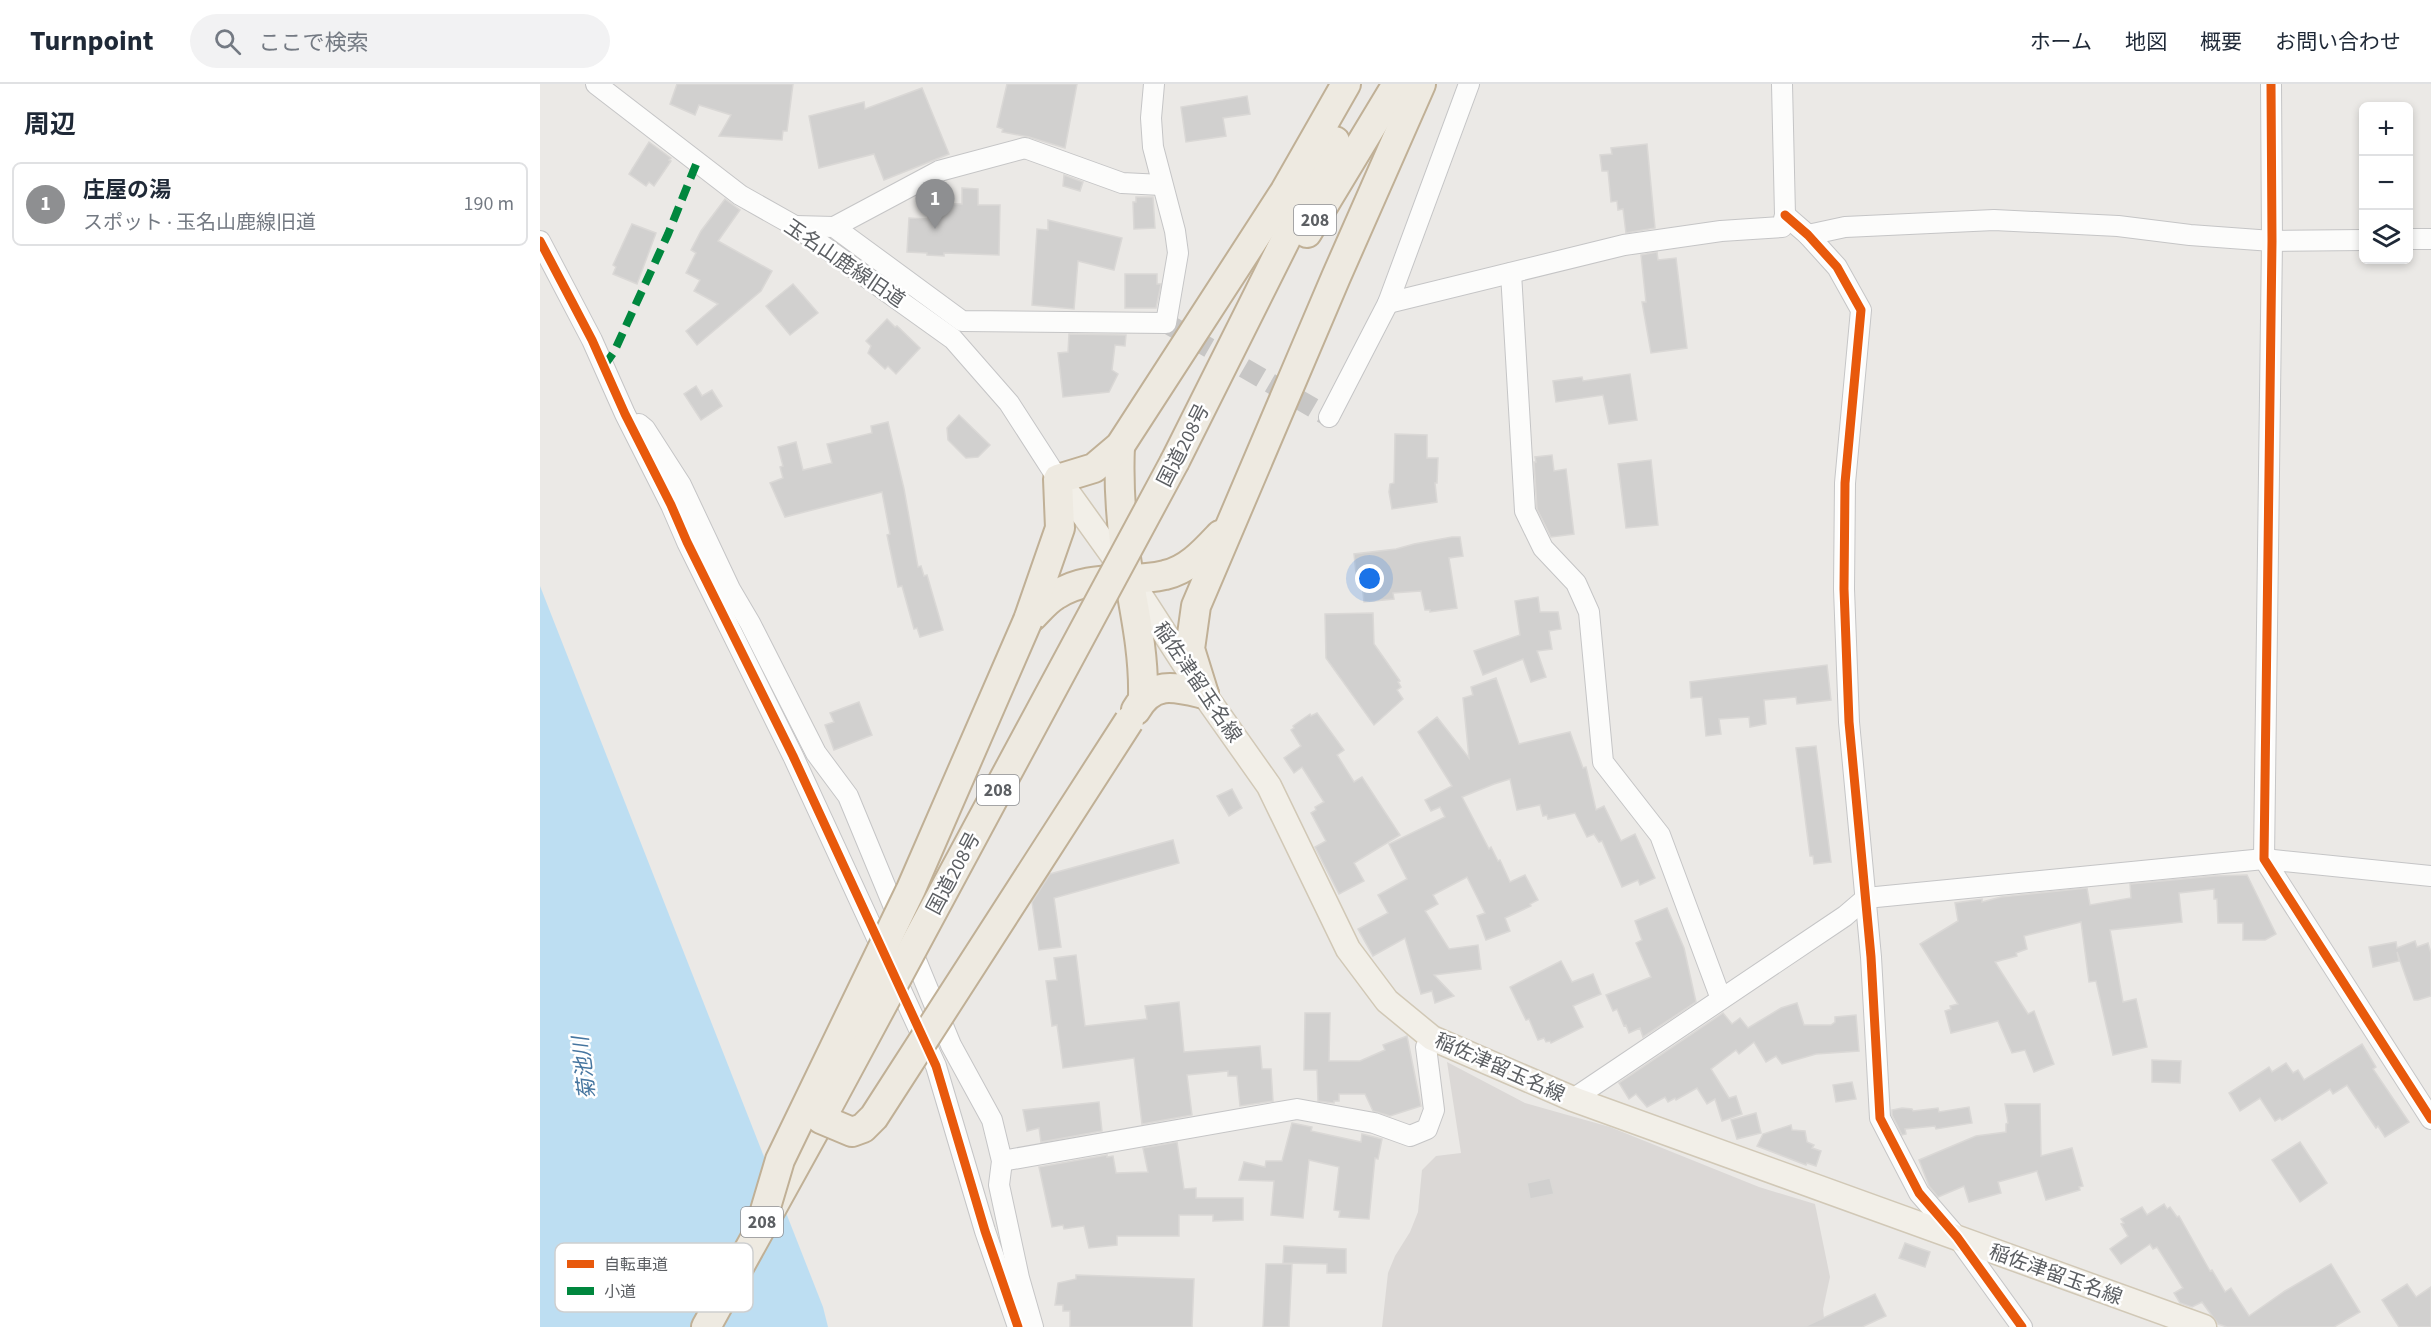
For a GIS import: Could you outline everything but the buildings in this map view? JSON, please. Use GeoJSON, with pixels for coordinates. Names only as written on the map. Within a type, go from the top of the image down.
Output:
{"type":"FeatureCollection","features":[{"type":"Feature","properties":{"kind":"highway"},"geometry":{"type":"LineString","coordinates":[[761,1224],[780,1161],[911,889],[1028,620],[1060,528],[1058,479],[1094,468],[1120,446],[1285,191],[1346,84]]}},
{"type":"Feature","properties":{"kind":"highway","name":"国道208号"},"geometry":{"type":"LineString","coordinates":[[751,1243],[1175,462],[1364,84]]}},
{"type":"Feature","properties":{"kind":"highway","name":"国道208号"},"geometry":{"type":"LineString","coordinates":[[1230,354],[1397,84]]}},
{"type":"Feature","properties":{"kind":"highway"},"geometry":{"type":"LineString","coordinates":[[1204,694],[1190,649],[1196,606],[1421,84]]}},
{"type":"Feature","properties":{"kind":"highway"},"geometry":{"type":"LineString","coordinates":[[1120,446],[1118,483],[1129,578],[1138,623],[1143,668],[1136,709]]}},
{"type":"Feature","properties":{"kind":"highway"},"geometry":{"type":"LineString","coordinates":[[1028,620],[1054,595],[1073,586],[1094,580],[1166,575],[1196,560],[1232,523]]}},
{"type":"Feature","properties":{"kind":"highway"},"geometry":{"type":"LineString","coordinates":[[820,1119],[852,1132],[863,1128],[874,1117],[1136,709],[1159,689],[1177,687],[1204,694]]}},
{"type":"Feature","properties":{"kind":"highway","name":"国道208号"},"geometry":{"type":"LineString","coordinates":[[706,1327],[714,1312]]}},
{"type":"Feature","properties":{"kind":"main road","name":"稲佐津留玉名線"},"geometry":{"type":"LineString","coordinates":[[1058,479],[1129,578],[1204,694],[1269,786],[1348,949],[1387,1001],[1432,1038],[1573,1099],[2204,1327]]}},
{"type":"Feature","properties":{"kind":"street","name":"玉名山鹿線旧道"},"geometry":{"type":"LineString","coordinates":[[596,84],[740,195],[795,226],[953,339],[1009,403],[1058,479]]}},
{"type":"Feature","properties":{"kind":"street"},"geometry":{"type":"LineString","coordinates":[[834,227],[962,321],[1166,323],[1178,254],[1175,231],[1153,147],[1151,118],[1154,84]]}},
{"type":"Feature","properties":{"kind":"street"},"geometry":{"type":"LineString","coordinates":[[1329,417],[1388,303],[1469,84]]}},
{"type":"Feature","properties":{"kind":"street"},"geometry":{"type":"LineString","coordinates":[[1388,303],[1624,245],[1721,231],[1782,227],[1785,215],[1782,84]]}},
{"type":"Feature","properties":{"kind":"street"},"geometry":{"type":"LineString","coordinates":[[2271,84],[2272,241],[2264,859],[2431,1119]]}},
{"type":"Feature","properties":{"kind":"street"},"geometry":{"type":"LineString","coordinates":[[795,226],[834,227],[939,171],[1024,148],[1122,183],[1162,185]]}},
{"type":"Feature","properties":{"kind":"street"},"geometry":{"type":"LineString","coordinates":[[1785,215],[1837,267],[1861,310],[1845,483],[1844,589],[1849,722],[1866,897],[1880,1118],[1919,1193],[1957,1237],[2022,1327]]}},
{"type":"Feature","properties":{"kind":"street"},"geometry":{"type":"LineString","coordinates":[[1808,236],[1845,227],[1994,220],[2118,226],[2190,235],[2272,241],[2359,240]]}},
{"type":"Feature","properties":{"kind":"street"},"geometry":{"type":"LineString","coordinates":[[2413,239],[2431,239]]}},
{"type":"Feature","properties":{"kind":"street"},"geometry":{"type":"LineString","coordinates":[[540,241],[592,340],[624,414],[671,505],[793,756],[936,1066],[985,1231],[1018,1327]]}},
{"type":"Feature","properties":{"kind":"street"},"geometry":{"type":"LineString","coordinates":[[1510,273],[1525,511],[1543,548],[1576,583],[1589,612],[1603,762],[1660,836],[1721,999]]}},
{"type":"Feature","properties":{"kind":"street"},"geometry":{"type":"LineString","coordinates":[[624,414],[645,429],[681,485],[730,589],[816,753],[849,796],[951,1045],[992,1120],[1002,1161],[999,1185],[1018,1278],[1033,1327]]}},
{"type":"Feature","properties":{"kind":"street"},"geometry":{"type":"LineString","coordinates":[[1573,1099],[1845,916],[1866,897],[2264,859],[2431,876]]}},
{"type":"Feature","properties":{"kind":"street"},"geometry":{"type":"LineString","coordinates":[[1002,1161],[1297,1109],[1374,1123],[1410,1136],[1427,1129],[1434,1110],[1426,1047],[1432,1038]]}},
{"type":"Feature","properties":{"kind":"shaded area"},"geometry":{"type":"Polygon","coordinates":[[[1447,1062],[1525,1103],[1610,1127],[1759,1187],[1815,1204],[1830,1277],[1823,1309],[1825,1327],[1382,1327],[1388,1273],[1418,1212],[1422,1170],[1436,1156],[1461,1153],[1447,1062]]]}},
{"type":"Feature","properties":{"kind":"water","name":"菊池川"},"geometry":{"type":"Polygon","coordinates":[[[540,586],[823,1307],[828,1327],[540,1327],[540,586]]]}},
{"type":"Feature","properties":{"kind":"tunnel"},"geometry":{"type":"LineString","coordinates":[[1166,323],[1329,417]]}},
{"type":"Feature","properties":{"kind":"marked path"},"geometry":{"type":"LineString","coordinates":[[604,366],[614,352],[668,234],[697,162]]}},
{"type":"Feature","properties":{"kind":"cycle path"},"geometry":{"type":"LineString","coordinates":[[2271,84],[2272,241],[2264,859],[2431,1119]]}},
{"type":"Feature","properties":{"kind":"cycle path"},"geometry":{"type":"LineString","coordinates":[[1785,215],[1808,235],[1837,267],[1861,310],[1845,483],[1844,589],[1849,722],[1871,957],[1880,1118],[1919,1193],[1957,1237],[2022,1327]]}},
{"type":"Feature","properties":{"kind":"cycle path"},"geometry":{"type":"LineString","coordinates":[[540,241],[592,340],[625,414],[793,756],[936,1066],[985,1231],[1018,1327]]}},
{"type":"Feature","properties":{"kind":"place","name":"庄屋の湯"},"geometry":{"type":"Point","coordinates":[935,229]}}]}
